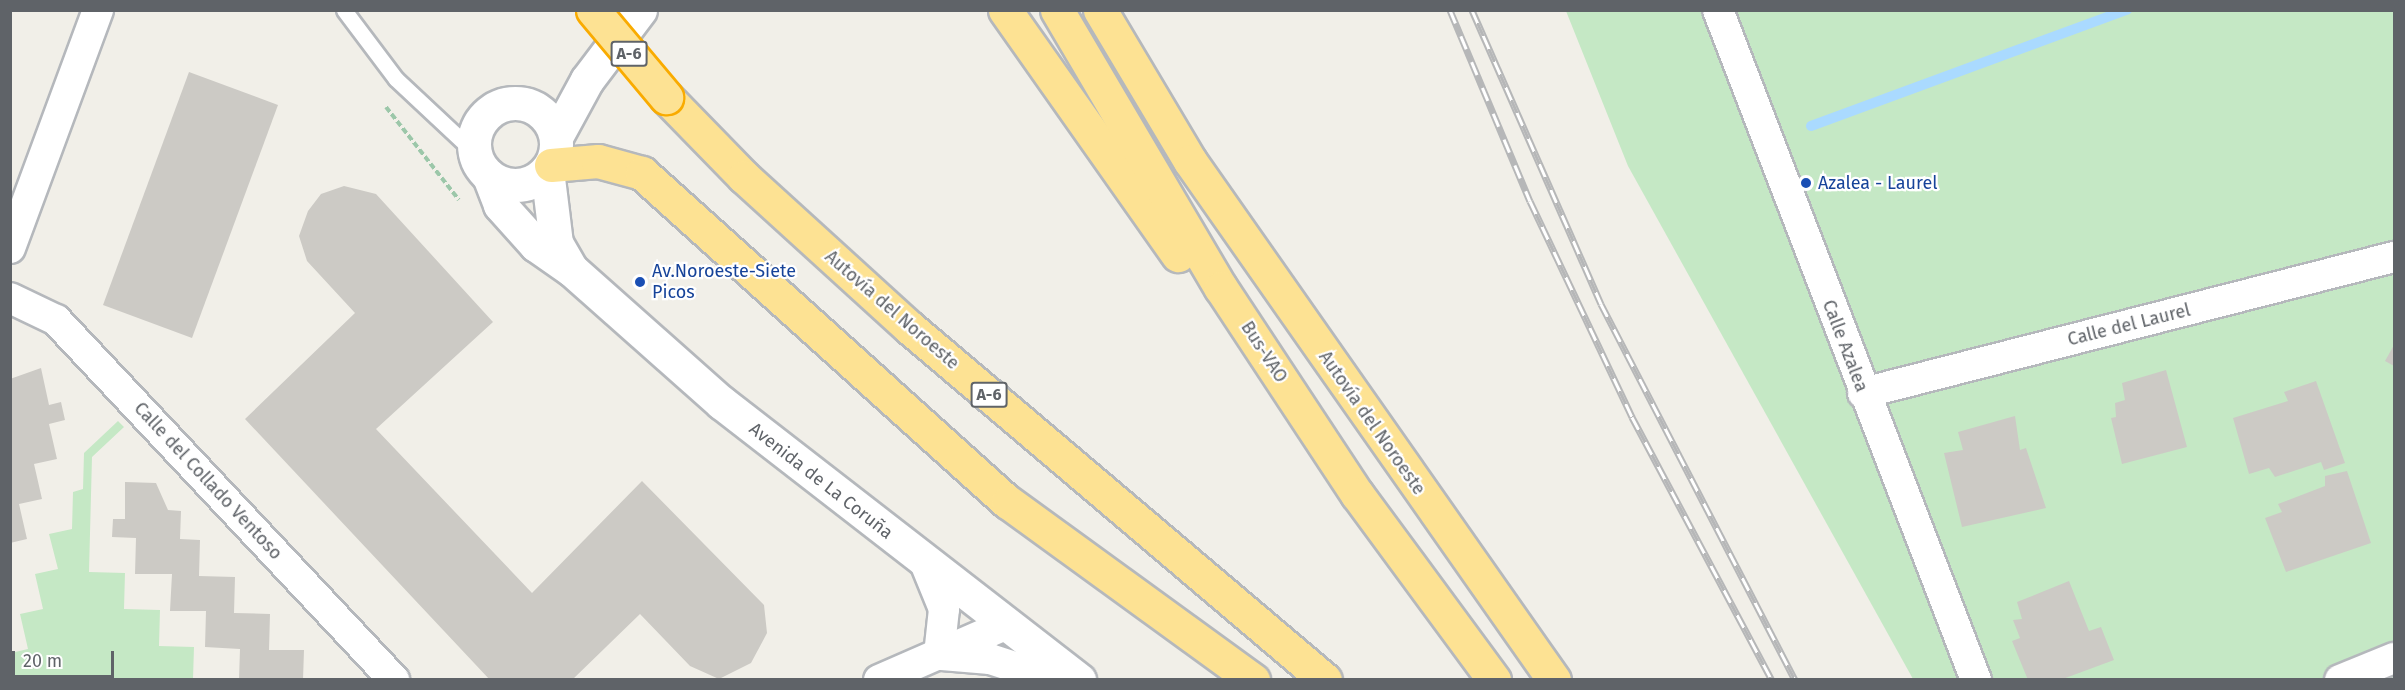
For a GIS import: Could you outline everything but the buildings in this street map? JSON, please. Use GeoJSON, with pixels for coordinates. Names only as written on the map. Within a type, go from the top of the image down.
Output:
{"type":"FeatureCollection","features":[{"type":"Feature","properties":{"kind":"highway","name":"Autovía del Noroeste"},"geometry":{"type":"LineString","coordinates":[[593,10],[666,97],[744,177],[910,328],[1325,680]]}},
{"type":"Feature","properties":{"kind":"highway"},"geometry":{"type":"LineString","coordinates":[[1005,10],[1357,494]]}},
{"type":"Feature","properties":{"kind":"highway","name":"Bus-VAO"},"geometry":{"type":"LineString","coordinates":[[1057,10],[1221,288],[1357,494],[1494,680]]}},
{"type":"Feature","properties":{"kind":"highway","name":"Autovía del Noroeste"},"geometry":{"type":"LineString","coordinates":[[1100,10],[1190,161],[1554,680]]}},
{"type":"Feature","properties":{"kind":"highway"},"geometry":{"type":"LineString","coordinates":[[551,157],[598,161],[642,172],[1008,502],[1253,680]]}},
{"type":"Feature","properties":{"kind":"street"},"geometry":{"type":"LineString","coordinates":[[10,248],[98,10]]}},
{"type":"Feature","properties":{"kind":"street"},"geometry":{"type":"LineString","coordinates":[[587,80],[527,104],[502,104],[486,114],[476,129],[482,165],[520,184],[551,157],[587,80],[640,10]]}},
{"type":"Feature","properties":{"kind":"street","name":"Calle Azalea"},"geometry":{"type":"LineString","coordinates":[[1718,10],[1863,393],[1976,680]]}},
{"type":"Feature","properties":{"kind":"street"},"geometry":{"type":"LineString","coordinates":[[527,104],[549,120],[551,157]]}},
{"type":"Feature","properties":{"kind":"street","name":"Avenida de La Coruña"},"geometry":{"type":"LineString","coordinates":[[551,157],[556,243],[572,270]]}},
{"type":"Feature","properties":{"kind":"street","name":"Avenida de La Coruña"},"geometry":{"type":"LineString","coordinates":[[482,165],[500,205],[518,226],[572,270],[722,403],[1079,680]]}},
{"type":"Feature","properties":{"kind":"street","name":"Calle del Laurel"},"geometry":{"type":"LineString","coordinates":[[1863,393],[2394,257]]}},
{"type":"Feature","properties":{"kind":"street","name":"Calle del Collado Ventoso"},"geometry":{"type":"LineString","coordinates":[[10,298],[56,320],[394,680]]}},
{"type":"Feature","properties":{"kind":"street"},"geometry":{"type":"LineString","coordinates":[[924,560],[944,609],[939,655]]}},
{"type":"Feature","properties":{"kind":"street"},"geometry":{"type":"LineString","coordinates":[[879,680],[1007,624]]}},
{"type":"Feature","properties":{"kind":"street"},"geometry":{"type":"LineString","coordinates":[[939,655],[990,659],[1055,680]]}},
{"type":"Feature","properties":{"kind":"street"},"geometry":{"type":"LineString","coordinates":[[2340,680],[2394,657]]}},
{"type":"Feature","properties":{"kind":"lane"},"geometry":{"type":"LineString","coordinates":[[344,10],[396,79],[482,165]]}},
{"type":"Feature","properties":{"kind":"green space"},"geometry":{"type":"Polygon","coordinates":[[[1566,11],[2394,11],[2394,679],[1913,679],[1628,166],[1566,11]]]}},
{"type":"Feature","properties":{"kind":"green space"},"geometry":{"type":"Polygon","coordinates":[[[118,421],[124,427],[92,457],[89,572],[125,573],[124,609],[160,610],[159,646],[194,647],[193,679],[12,679],[11,653],[28,649],[20,614],[43,609],[35,574],[58,569],[49,534],[72,529],[73,492],[83,489],[84,453],[118,421]]]}},
{"type":"Feature","properties":{"kind":"waterway"},"geometry":{"type":"LineString","coordinates":[[1811,126],[2127,10]]}},
{"type":"Feature","properties":{"kind":"railway"},"geometry":{"type":"LineString","coordinates":[[1450,10],[1530,201],[1632,417],[1772,680]]}},
{"type":"Feature","properties":{"kind":"railway"},"geometry":{"type":"LineString","coordinates":[[1472,10],[1601,304],[1795,680]]}},
{"type":"Feature","properties":{"kind":"place","name":"Azalea - Laurel"},"geometry":{"type":"Point","coordinates":[1806,183]}},
{"type":"Feature","properties":{"kind":"place","name":"Av.Noroeste-Siete Picos"},"geometry":{"type":"Point","coordinates":[640,282]}}]}
